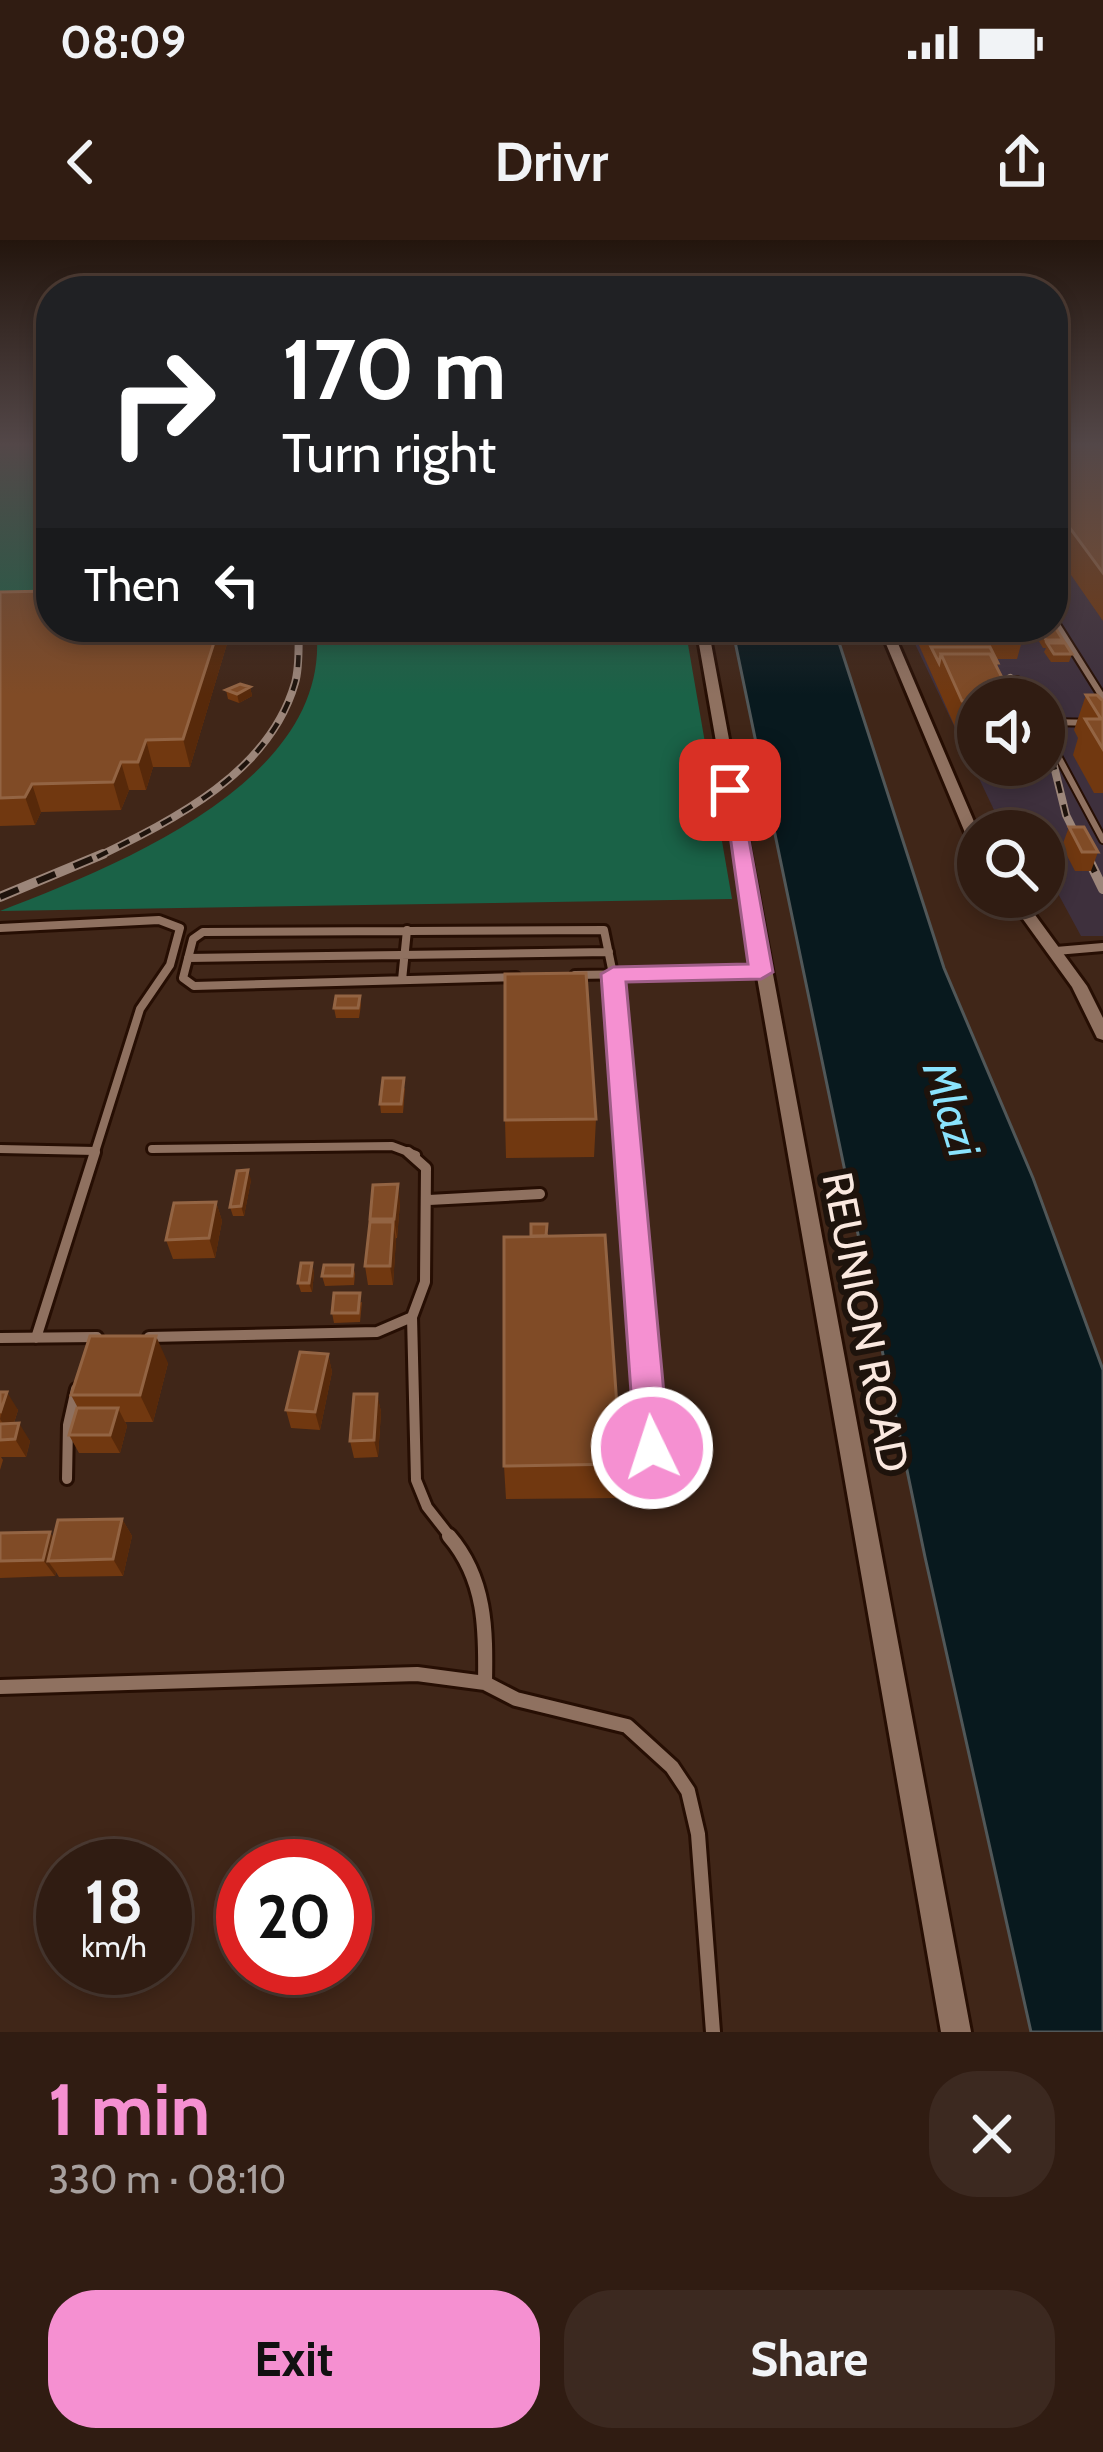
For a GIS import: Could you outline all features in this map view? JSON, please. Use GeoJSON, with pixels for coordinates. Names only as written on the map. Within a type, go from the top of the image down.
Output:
{"type":"FeatureCollection","features":[{"type":"Feature","properties":{"kind":"street","name":"REUNION ROAD"},"geometry":{"type":"LineString","coordinates":[[705,642],[956,2032]]}},
{"type":"Feature","properties":{"kind":"street"},"geometry":{"type":"LineString","coordinates":[[890,642],[962,810]]}},
{"type":"Feature","properties":{"kind":"street"},"geometry":{"type":"LineString","coordinates":[[1030,918],[1056,951],[1103,1034]]}},
{"type":"Feature","properties":{"kind":"lane"},"geometry":{"type":"LineString","coordinates":[[1068,641],[1103,698]]}},
{"type":"Feature","properties":{"kind":"lane"},"geometry":{"type":"LineString","coordinates":[[1065,725],[1103,723]]}},
{"type":"Feature","properties":{"kind":"lane"},"geometry":{"type":"LineString","coordinates":[[1065,767],[1103,840]]}},
{"type":"Feature","properties":{"kind":"lane"},"geometry":{"type":"LineString","coordinates":[[0,928],[27,923],[178,923],[170,965],[143,1002],[36,1338]]}},
{"type":"Feature","properties":{"kind":"lane"},"geometry":{"type":"LineString","coordinates":[[520,977],[194,986],[182,978],[195,937],[203,932],[594,926],[604,930],[613,974],[652,1448]]}},
{"type":"Feature","properties":{"kind":"lane"},"geometry":{"type":"LineString","coordinates":[[402,980],[406,930]]}},
{"type":"Feature","properties":{"kind":"lane"},"geometry":{"type":"LineString","coordinates":[[1056,951],[1103,947]]}},
{"type":"Feature","properties":{"kind":"lane"},"geometry":{"type":"LineString","coordinates":[[188,958],[609,952]]}},
{"type":"Feature","properties":{"kind":"lane"},"geometry":{"type":"LineString","coordinates":[[566,976],[761,972]]}},
{"type":"Feature","properties":{"kind":"lane"},"geometry":{"type":"LineString","coordinates":[[152,1149],[392,1146],[418,1156],[426,1168],[424,1282],[412,1317],[416,1480],[422,1504],[464,1555],[481,1590],[485,1683]]}},
{"type":"Feature","properties":{"kind":"lane"},"geometry":{"type":"LineString","coordinates":[[0,1150],[95,1151]]}},
{"type":"Feature","properties":{"kind":"lane"},"geometry":{"type":"LineString","coordinates":[[428,1200],[540,1194]]}},
{"type":"Feature","properties":{"kind":"lane"},"geometry":{"type":"LineString","coordinates":[[136,1337],[377,1332],[412,1317]]}},
{"type":"Feature","properties":{"kind":"lane"},"geometry":{"type":"LineString","coordinates":[[0,1337],[113,1337]]}},
{"type":"Feature","properties":{"kind":"lane"},"geometry":{"type":"LineString","coordinates":[[84,1358],[89,1337]]}},
{"type":"Feature","properties":{"kind":"lane"},"geometry":{"type":"LineString","coordinates":[[67,1479],[68,1426],[79,1378]]}},
{"type":"Feature","properties":{"kind":"lane"},"geometry":{"type":"LineString","coordinates":[[0,1687],[417,1674],[485,1683],[515,1699],[627,1726],[672,1767],[688,1791],[698,1834],[713,2032]]}},
{"type":"Feature","properties":{"kind":"shaded area"},"geometry":{"type":"Polygon","coordinates":[[[1068,528],[1103,528],[1103,936],[1081,936],[1065,906],[1065,810],[994,810],[983,786],[1065,786],[1065,678],[957,678],[957,732],[914,642],[1068,642],[1068,528]]]}},
{"type":"Feature","properties":{"kind":"green space"},"geometry":{"type":"Polygon","coordinates":[[[0,528],[36,528],[36,605],[0,605],[0,528]]]}},
{"type":"Feature","properties":{"kind":"green space"},"geometry":{"type":"Polygon","coordinates":[[[315,642],[688,642],[732,899],[0,911],[101,869],[209,810],[255,773],[291,730],[313,682],[315,642]]]}},
{"type":"Feature","properties":{"kind":"water","name":"Mlazi"},"geometry":{"type":"Polygon","coordinates":[[[735,642],[839,642],[944,968],[1033,1178],[1103,1370],[1103,2032],[1031,2032],[925,1557],[735,642]]]}},
{"type":"Feature","properties":{"kind":"building"},"geometry":{"type":"Polygon","coordinates":[[[1070,528],[1103,528],[1103,573],[1070,528]]]}},
{"type":"Feature","properties":{"kind":"building"},"geometry":{"type":"Polygon","coordinates":[[[36,591],[36,642],[214,642],[183,739],[146,740],[138,762],[121,762],[113,782],[32,784],[25,797],[0,798],[0,592],[36,591]]]}},
{"type":"Feature","properties":{"kind":"building"},"geometry":{"type":"Polygon","coordinates":[[[1047,643],[1065,643],[1072,654],[1054,654],[1047,643]]]}},
{"type":"Feature","properties":{"kind":"building"},"geometry":{"type":"Polygon","coordinates":[[[931,647],[990,647],[998,663],[990,654],[941,654],[939,663],[931,647]]]}},
{"type":"Feature","properties":{"kind":"building"},"geometry":{"type":"Polygon","coordinates":[[[941,654],[990,654],[1002,678],[957,678],[957,690],[941,654]]]}},
{"type":"Feature","properties":{"kind":"building"},"geometry":{"type":"Polygon","coordinates":[[[240,684],[250,687],[237,694],[226,690],[240,684]]]}},
{"type":"Feature","properties":{"kind":"building"},"geometry":{"type":"Polygon","coordinates":[[[1086,695],[1097,695],[1103,701],[1103,749],[1085,719],[1101,719],[1086,695]]]}},
{"type":"Feature","properties":{"kind":"building"},"geometry":{"type":"Polygon","coordinates":[[[1069,827],[1084,827],[1098,852],[1082,852],[1069,827]]]}},
{"type":"Feature","properties":{"kind":"building"},"geometry":{"type":"Polygon","coordinates":[[[586,973],[596,1119],[505,1120],[505,974],[586,973]]]}},
{"type":"Feature","properties":{"kind":"building"},"geometry":{"type":"Polygon","coordinates":[[[336,996],[360,996],[358,1008],[334,1008],[336,996]]]}},
{"type":"Feature","properties":{"kind":"building"},"geometry":{"type":"Polygon","coordinates":[[[383,1078],[404,1078],[401,1104],[380,1104],[383,1078]]]}},
{"type":"Feature","properties":{"kind":"building"},"geometry":{"type":"Polygon","coordinates":[[[248,1170],[241,1206],[230,1207],[237,1171],[248,1170]]]}},
{"type":"Feature","properties":{"kind":"building"},"geometry":{"type":"Polygon","coordinates":[[[398,1184],[394,1219],[370,1219],[373,1185],[398,1184]]]}},
{"type":"Feature","properties":{"kind":"building"},"geometry":{"type":"Polygon","coordinates":[[[216,1202],[209,1238],[166,1240],[174,1203],[216,1202]]]}},
{"type":"Feature","properties":{"kind":"building"},"geometry":{"type":"Polygon","coordinates":[[[370,1222],[393,1222],[390,1266],[365,1266],[370,1222]]]}},
{"type":"Feature","properties":{"kind":"building"},"geometry":{"type":"Polygon","coordinates":[[[531,1224],[547,1224],[546,1236],[531,1236],[531,1224]]]}},
{"type":"Feature","properties":{"kind":"building"},"geometry":{"type":"Polygon","coordinates":[[[605,1235],[621,1464],[504,1466],[504,1237],[605,1235]]]}},
{"type":"Feature","properties":{"kind":"building"},"geometry":{"type":"Polygon","coordinates":[[[301,1263],[312,1263],[309,1283],[298,1283],[301,1263]]]}},
{"type":"Feature","properties":{"kind":"building"},"geometry":{"type":"Polygon","coordinates":[[[324,1265],[353,1265],[352,1276],[322,1276],[324,1265]]]}},
{"type":"Feature","properties":{"kind":"building"},"geometry":{"type":"Polygon","coordinates":[[[334,1293],[360,1293],[358,1313],[332,1313],[334,1293]]]}},
{"type":"Feature","properties":{"kind":"building"},"geometry":{"type":"Polygon","coordinates":[[[90,1336],[156,1336],[140,1395],[71,1395],[90,1336]]]}},
{"type":"Feature","properties":{"kind":"building"},"geometry":{"type":"Polygon","coordinates":[[[300,1352],[328,1354],[315,1412],[286,1410],[300,1352]]]}},
{"type":"Feature","properties":{"kind":"building"},"geometry":{"type":"Polygon","coordinates":[[[354,1394],[377,1394],[374,1440],[350,1441],[354,1394]]]}},
{"type":"Feature","properties":{"kind":"building"},"geometry":{"type":"Polygon","coordinates":[[[77,1408],[118,1408],[110,1435],[69,1435],[77,1408]]]}},
{"type":"Feature","properties":{"kind":"building"},"geometry":{"type":"Polygon","coordinates":[[[19,1423],[15,1439],[0,1440],[0,1424],[19,1423]]]}},
{"type":"Feature","properties":{"kind":"building"},"geometry":{"type":"Polygon","coordinates":[[[122,1519],[113,1559],[48,1561],[58,1520],[122,1519]]]}},
{"type":"Feature","properties":{"kind":"building"},"geometry":{"type":"Polygon","coordinates":[[[50,1532],[43,1560],[0,1561],[0,1533],[50,1532]]]}},
{"type":"Feature","properties":{"kind":"railway"},"geometry":{"type":"LineString","coordinates":[[102,854],[187,809],[241,768],[282,715],[295,683],[299,642]]}},
{"type":"Feature","properties":{"kind":"railway"},"geometry":{"type":"LineString","coordinates":[[1059,786],[1066,815],[1087,857]]}},
{"type":"Feature","properties":{"kind":"railway"},"geometry":{"type":"LineString","coordinates":[[0,897],[102,854]]}},
{"type":"Feature","properties":{"kind":"railway"},"geometry":{"type":"LineString","coordinates":[[97,857],[102,854]]}},
{"type":"Feature","properties":{"kind":"railway"},"geometry":{"type":"LineString","coordinates":[[1086,854],[1103,889]]}},
{"type":"Feature","properties":{"kind":"route"},"geometry":{"type":"LineString","coordinates":[[652,1448],[613,974],[761,972],[730,790]]}}]}
